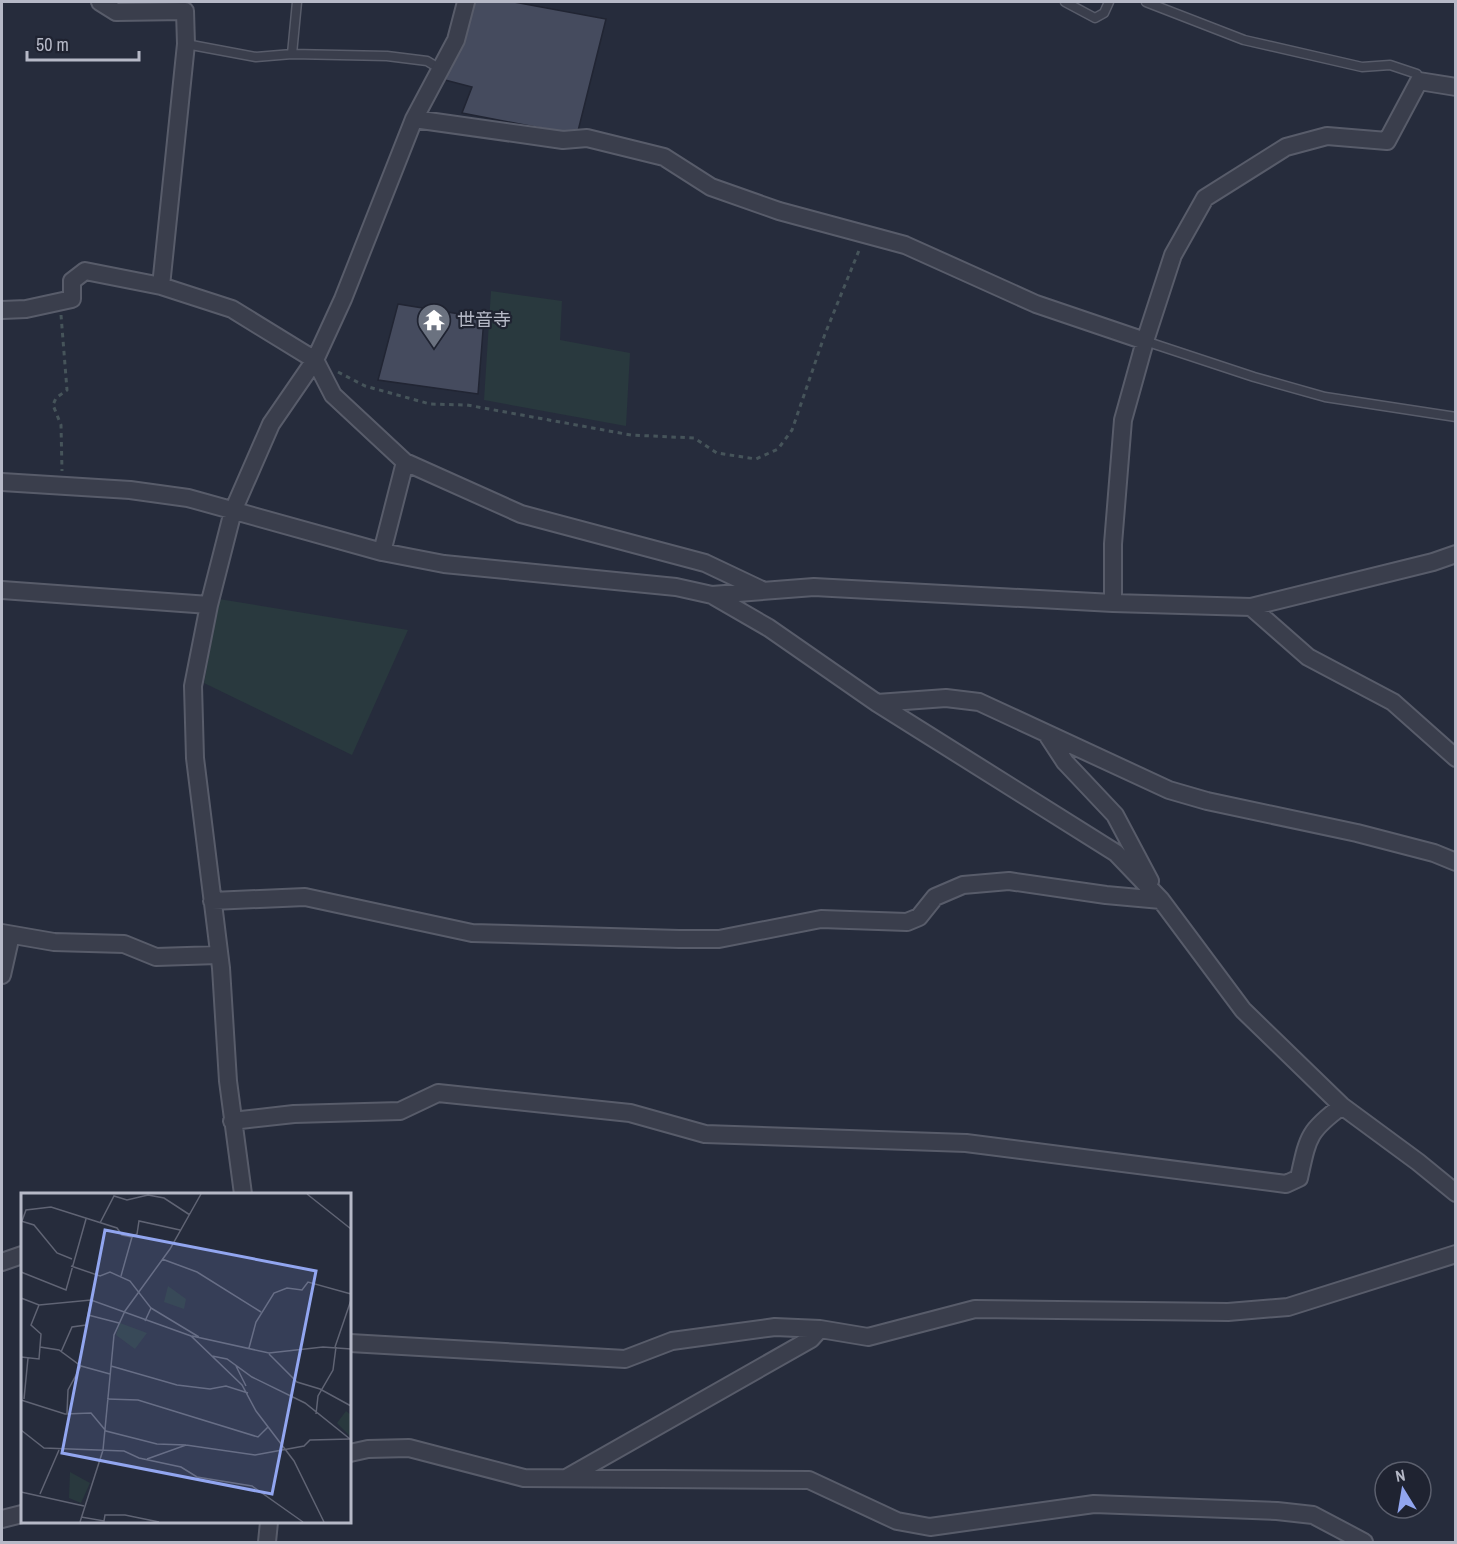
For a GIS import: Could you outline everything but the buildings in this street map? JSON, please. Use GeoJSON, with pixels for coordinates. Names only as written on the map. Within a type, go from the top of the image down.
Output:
{"type":"FeatureCollection","features":[{"type":"Feature","properties":{"kind":"street"},"geometry":{"type":"LineString","coordinates":[[100,2],[116,12],[186,6],[186,44],[161,285]]}},
{"type":"Feature","properties":{"kind":"street"},"geometry":{"type":"LineString","coordinates":[[243,1193],[232,1121],[218,955],[195,758],[193,686],[209,605],[233,511],[271,424],[315,360],[343,299],[414,118],[442,70],[456,40],[466,2]]}},
{"type":"Feature","properties":{"kind":"street"},"geometry":{"type":"LineString","coordinates":[[1113,603],[1113,544],[1123,420],[1144,341],[1173,255],[1205,198],[1286,147],[1328,136],[1387,141],[1419,81],[1455,87]]}},
{"type":"Feature","properties":{"kind":"street"},"geometry":{"type":"LineString","coordinates":[[414,118],[563,140],[587,138],[664,157],[711,187],[779,211],[921,251],[1036,304],[1144,341]]}},
{"type":"Feature","properties":{"kind":"street"},"geometry":{"type":"LineString","coordinates":[[2,310],[26,309],[72,299],[72,281],[85,271],[161,285],[232,309],[315,360],[333,395],[405,462],[521,514],[705,563],[764,591]]}},
{"type":"Feature","properties":{"kind":"street"},"geometry":{"type":"LineString","coordinates":[[382,552],[405,462]]}},
{"type":"Feature","properties":{"kind":"street"},"geometry":{"type":"LineString","coordinates":[[2,483],[165,495],[233,511],[382,552],[444,564],[676,587],[712,595],[814,587],[1113,603],[1251,607],[1433,562],[1455,554]]}},
{"type":"Feature","properties":{"kind":"street"},"geometry":{"type":"LineString","coordinates":[[2,590],[209,605]]}},
{"type":"Feature","properties":{"kind":"street"},"geometry":{"type":"LineString","coordinates":[[712,595],[769,628],[877,703],[1116,853],[1161,900],[1243,1010],[1342,1106],[1418,1162],[1455,1193]]}},
{"type":"Feature","properties":{"kind":"street"},"geometry":{"type":"LineString","coordinates":[[1251,607],[1308,657],[1393,702],[1455,758]]}},
{"type":"Feature","properties":{"kind":"street"},"geometry":{"type":"LineString","coordinates":[[877,703],[946,698],[979,702],[1048,736],[1169,790],[1207,801],[1357,832],[1455,862]]}},
{"type":"Feature","properties":{"kind":"street"},"geometry":{"type":"LineString","coordinates":[[1048,736],[1065,762],[1115,815],[1161,900]]}},
{"type":"Feature","properties":{"kind":"street"},"geometry":{"type":"LineString","coordinates":[[212,901],[305,897],[472,933],[720,939],[821,919],[907,922],[919,917],[934,897],[963,885],[1009,881],[1106,895],[1161,900]]}},
{"type":"Feature","properties":{"kind":"street"},"geometry":{"type":"LineString","coordinates":[[2,975],[6,934],[54,942],[124,944],[156,957],[218,955]]}},
{"type":"Feature","properties":{"kind":"street"},"geometry":{"type":"LineString","coordinates":[[232,1121],[294,1114],[400,1111],[438,1093],[630,1113],[705,1134],[966,1143],[1286,1184],[1299,1178],[1307,1140],[1319,1123],[1342,1106]]}},
{"type":"Feature","properties":{"kind":"street"},"geometry":{"type":"LineString","coordinates":[[351,1344],[625,1359],[672,1341],[775,1327],[820,1329],[868,1337],[975,1309],[1228,1312],[1288,1307],[1455,1254]]}},
{"type":"Feature","properties":{"kind":"street"},"geometry":{"type":"LineString","coordinates":[[2,1262],[21,1255]]}},
{"type":"Feature","properties":{"kind":"street"},"geometry":{"type":"LineString","coordinates":[[568,1477],[811,1339],[820,1329]]}},
{"type":"Feature","properties":{"kind":"street"},"geometry":{"type":"LineString","coordinates":[[351,1453],[368,1449],[409,1448],[524,1478],[809,1480],[897,1521],[930,1527],[1094,1504],[1277,1511],[1313,1515],[1364,1542]]}},
{"type":"Feature","properties":{"kind":"street"},"geometry":{"type":"LineString","coordinates":[[2,1519],[21,1514]]}},
{"type":"Feature","properties":{"kind":"street"},"geometry":{"type":"LineString","coordinates":[[267,1542],[269,1523]]}},
{"type":"Feature","properties":{"kind":"lane"},"geometry":{"type":"LineString","coordinates":[[292,54],[297,2]]}},
{"type":"Feature","properties":{"kind":"lane"},"geometry":{"type":"LineString","coordinates":[[1065,2],[1095,18],[1104,13],[1109,2]]}},
{"type":"Feature","properties":{"kind":"lane"},"geometry":{"type":"LineString","coordinates":[[1146,2],[1244,40],[1362,67],[1390,65],[1417,74],[1419,81]]}},
{"type":"Feature","properties":{"kind":"lane"},"geometry":{"type":"LineString","coordinates":[[186,44],[256,57],[292,54],[387,56],[427,61],[442,70]]}},
{"type":"Feature","properties":{"kind":"lane"},"geometry":{"type":"LineString","coordinates":[[1144,341],[1254,377],[1325,397],[1455,417]]}},
{"type":"Feature","properties":{"kind":"path"},"geometry":{"type":"LineString","coordinates":[[315,360],[365,386],[430,404],[467,405],[631,435],[694,438],[717,453],[756,459],[778,449],[792,430],[825,334],[865,235]]}},
{"type":"Feature","properties":{"kind":"path"},"geometry":{"type":"LineString","coordinates":[[60,302],[67,390],[56,398],[53,405],[61,425],[62,486]]}},
{"type":"Feature","properties":{"kind":"shaded area"},"geometry":{"type":"Polygon","coordinates":[[[491,291],[562,301],[560,340],[630,353],[626,426],[484,400],[491,291]]]}},
{"type":"Feature","properties":{"kind":"shaded area"},"geometry":{"type":"Polygon","coordinates":[[[219,599],[408,630],[352,755],[204,683],[219,599]]]}},
{"type":"Feature","properties":{"kind":"place","name":"世音寺"},"geometry":{"type":"Point","coordinates":[434,349]}}]}
